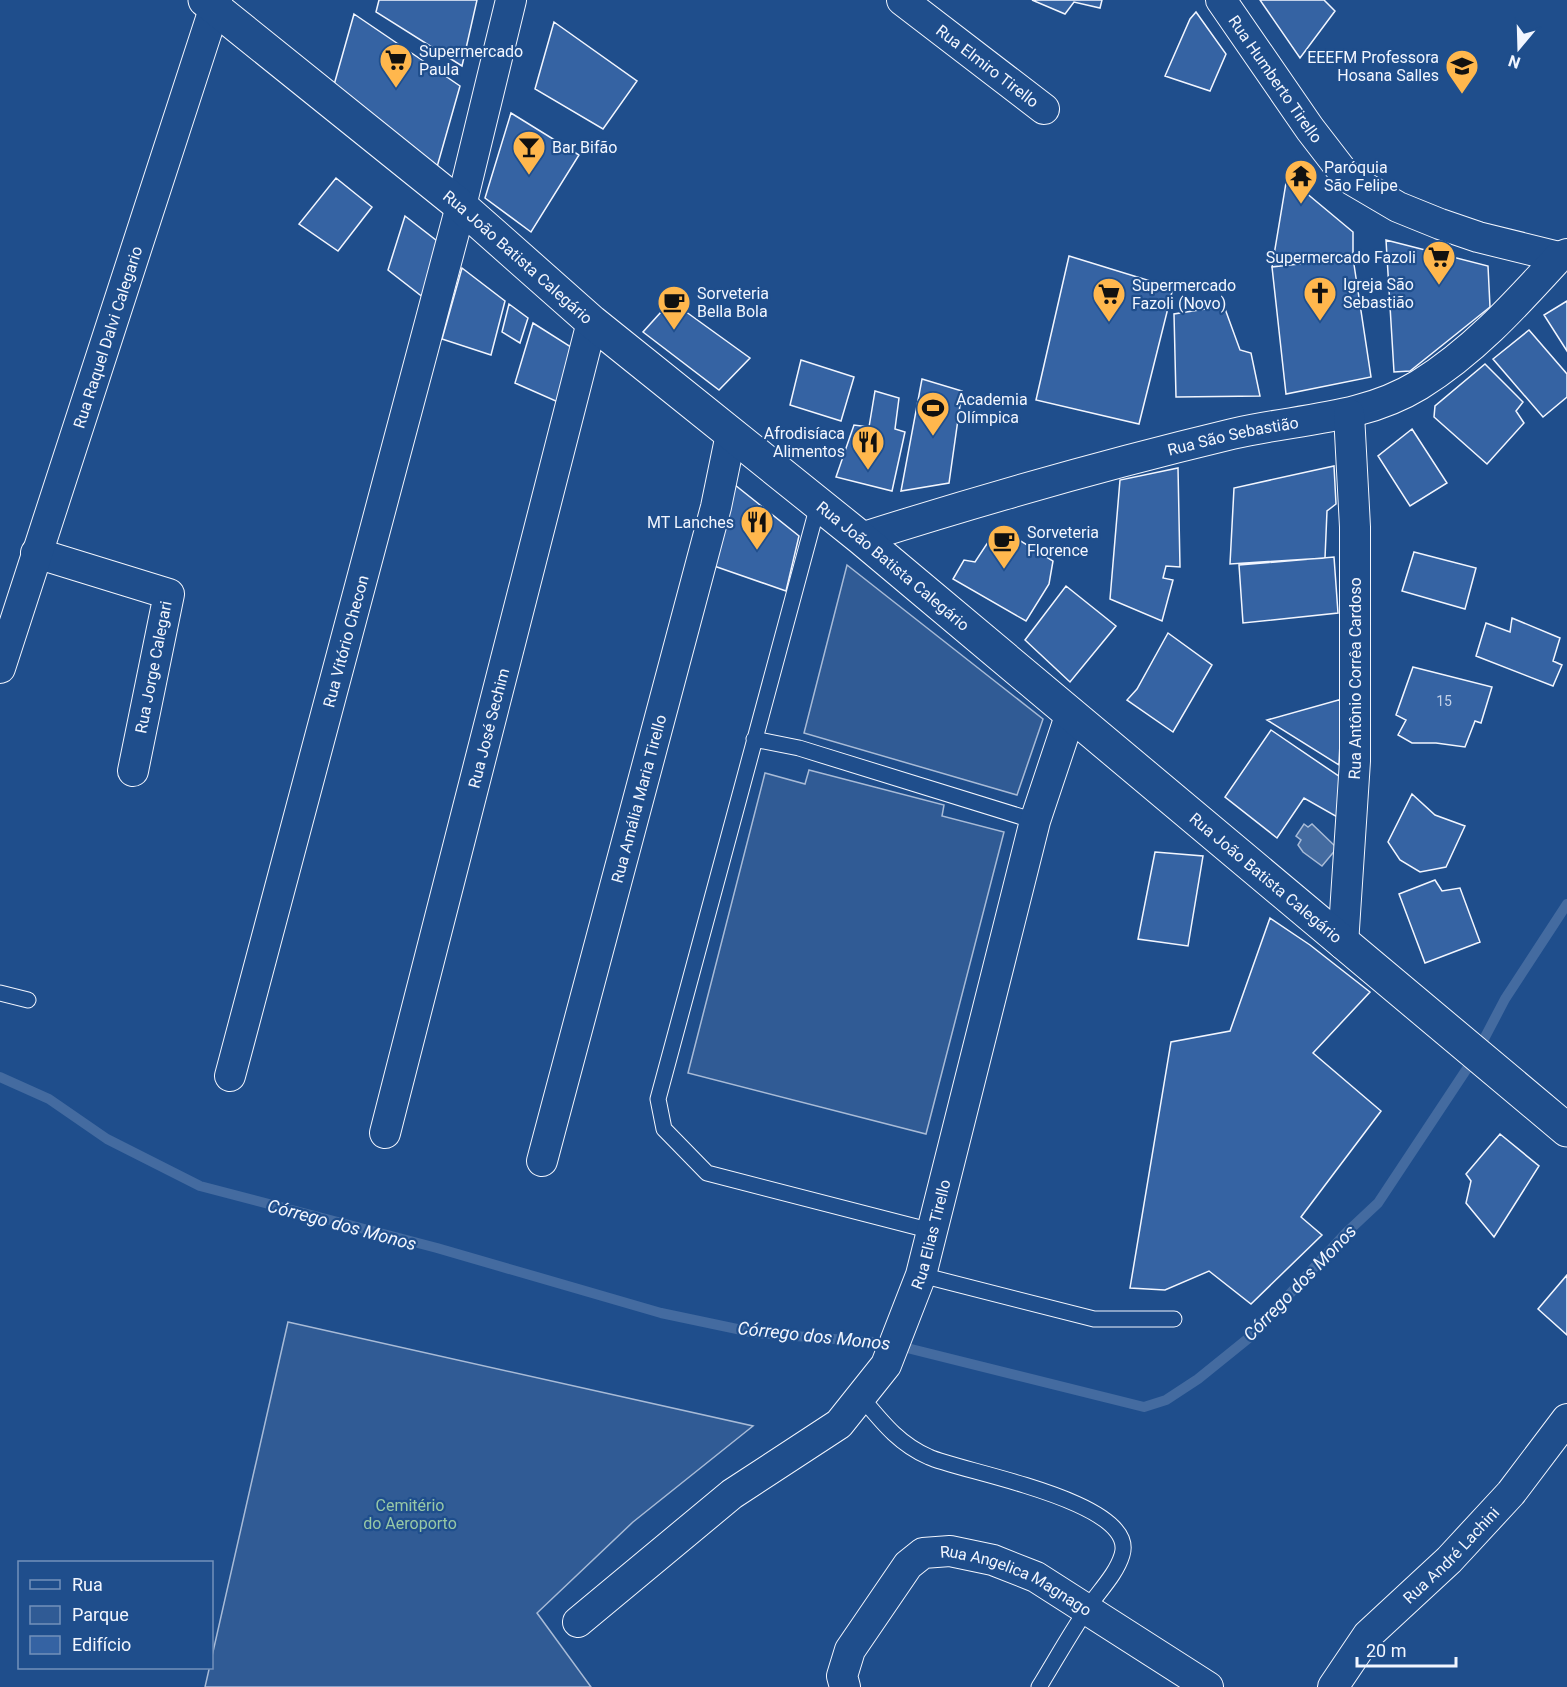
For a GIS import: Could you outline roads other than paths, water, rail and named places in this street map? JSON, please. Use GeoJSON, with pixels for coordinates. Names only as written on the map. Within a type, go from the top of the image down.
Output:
{"type":"FeatureCollection","features":[{"type":"Feature","properties":{"kind":"street","name":"Rua Vitório Checon"},"geometry":{"type":"LineString","coordinates":[[230,1076],[460,206],[511,0]]}},
{"type":"Feature","properties":{"kind":"street","name":"Rua Elmiro Tirello"},"geometry":{"type":"LineString","coordinates":[[902,0],[1044,109]]}},
{"type":"Feature","properties":{"kind":"street","name":"Rua Humberto Tirello"},"geometry":{"type":"LineString","coordinates":[[1221,0],[1310,129],[1347,177],[1398,207],[1440,224],[1478,237],[1563,255]]}},
{"type":"Feature","properties":{"kind":"street","name":"Rua João Batista Calegário"},"geometry":{"type":"LineString","coordinates":[[212,2],[460,206],[592,322],[861,538],[1495,1072],[1567,1130]]}},
{"type":"Feature","properties":{"kind":"street","name":"Rua Raquel Dalvi Calegario"},"geometry":{"type":"LineString","coordinates":[[0,668],[212,2]]}},
{"type":"Feature","properties":{"kind":"street","name":"Rua São Sebastião"},"geometry":{"type":"LineString","coordinates":[[861,538],[1058,478],[1235,433],[1349,414],[1418,386],[1489,333],[1563,255]]}},
{"type":"Feature","properties":{"kind":"street","name":"Rua José Sechim"},"geometry":{"type":"LineString","coordinates":[[385,1133],[592,322]]}},
{"type":"Feature","properties":{"kind":"street","name":"Rua Antônio Corrêa Cardoso"},"geometry":{"type":"LineString","coordinates":[[1343,944],[1355,761],[1354,527],[1349,414]]}},
{"type":"Feature","properties":{"kind":"street","name":"Rua Amália Maria Tirello"},"geometry":{"type":"LineString","coordinates":[[542,1161],[716,507],[731,434]]}},
{"type":"Feature","properties":{"kind":"street","name":"Rua Jorge Calegari"},"geometry":{"type":"LineString","coordinates":[[36,553],[169,594],[132,771]]}},
{"type":"Feature","properties":{"kind":"street","name":"Rua Elias Tirello"},"geometry":{"type":"LineString","coordinates":[[578,1622],[732,1494],[838,1424],[862,1398],[886,1365],[917,1289],[1035,821],[1071,713]]}},
{"type":"Feature","properties":{"kind":"street","name":"Rua André Lachini"},"geometry":{"type":"LineString","coordinates":[[1333,1687],[1368,1635],[1449,1560],[1480,1527],[1510,1493],[1567,1419]]}},
{"type":"Feature","properties":{"kind":"street","name":"Rua Angelica Magnago"},"geometry":{"type":"LineString","coordinates":[[845,1687],[842,1676],[850,1650],[908,1565],[923,1553],[950,1551],[993,1560],[1036,1577],[1208,1687]]}},
{"type":"Feature","properties":{"kind":"lane"},"geometry":{"type":"LineString","coordinates":[[818,505],[658,1099],[664,1129],[707,1173],[932,1231]]}},
{"type":"Feature","properties":{"kind":"lane"},"geometry":{"type":"LineString","coordinates":[[754,739],[799,748],[1035,821]]}},
{"type":"Feature","properties":{"kind":"lane"},"geometry":{"type":"LineString","coordinates":[[0,993],[28,1000]]}},
{"type":"Feature","properties":{"kind":"lane"},"geometry":{"type":"LineString","coordinates":[[917,1289],[1094,1319],[1174,1319]]}},
{"type":"Feature","properties":{"kind":"lane"},"geometry":{"type":"LineString","coordinates":[[862,1398],[896,1439],[930,1458],[1072,1500],[1110,1525],[1120,1541],[1123,1554],[1039,1687]]}},
{"type":"Feature","properties":{"kind":"waterway","name":"Córrego dos Monos"},"geometry":{"type":"LineString","coordinates":[[0,1077],[49,1099],[107,1139],[200,1186],[437,1248],[661,1313],[756,1333],[887,1343],[1144,1407],[1166,1400],[1198,1379],[1250,1337],[1346,1233],[1378,1203],[1474,1058],[1505,999],[1567,904]]}},
{"type":"Feature","properties":{"kind":"place","name":"Supermercado Paula"},"geometry":{"type":"Point","coordinates":[396,89]}},
{"type":"Feature","properties":{"kind":"place","name":"EEEFM Professora Hosana Salles"},"geometry":{"type":"Point","coordinates":[1462,95]}},
{"type":"Feature","properties":{"kind":"place","name":"Bar Bifão"},"geometry":{"type":"Point","coordinates":[529,176]}},
{"type":"Feature","properties":{"kind":"place","name":"Paróquia São Felipe"},"geometry":{"type":"Point","coordinates":[1301,205]}},
{"type":"Feature","properties":{"kind":"place","name":"Supermercado Fazoli"},"geometry":{"type":"Point","coordinates":[1439,286]}},
{"type":"Feature","properties":{"kind":"place","name":"Igreja São Sebastião"},"geometry":{"type":"Point","coordinates":[1320,322]}},
{"type":"Feature","properties":{"kind":"place","name":"Supermercado Fazoli (Novo)"},"geometry":{"type":"Point","coordinates":[1109,323]}},
{"type":"Feature","properties":{"kind":"place","name":"Sorveteria Bella Bola"},"geometry":{"type":"Point","coordinates":[674,331]}},
{"type":"Feature","properties":{"kind":"place","name":"Academia Olímpica"},"geometry":{"type":"Point","coordinates":[933,437]}},
{"type":"Feature","properties":{"kind":"place","name":"Afrodisíaca Alimentos"},"geometry":{"type":"Point","coordinates":[868,471]}},
{"type":"Feature","properties":{"kind":"place","name":"MT Lanches"},"geometry":{"type":"Point","coordinates":[757,551]}},
{"type":"Feature","properties":{"kind":"place","name":"Sorveteria Florence"},"geometry":{"type":"Point","coordinates":[1004,570]}},
{"type":"Feature","properties":{"kind":"park label","name":"Cemitério do Aeroporto"},"geometry":{"type":"Point","coordinates":[410,1514]}}]}
